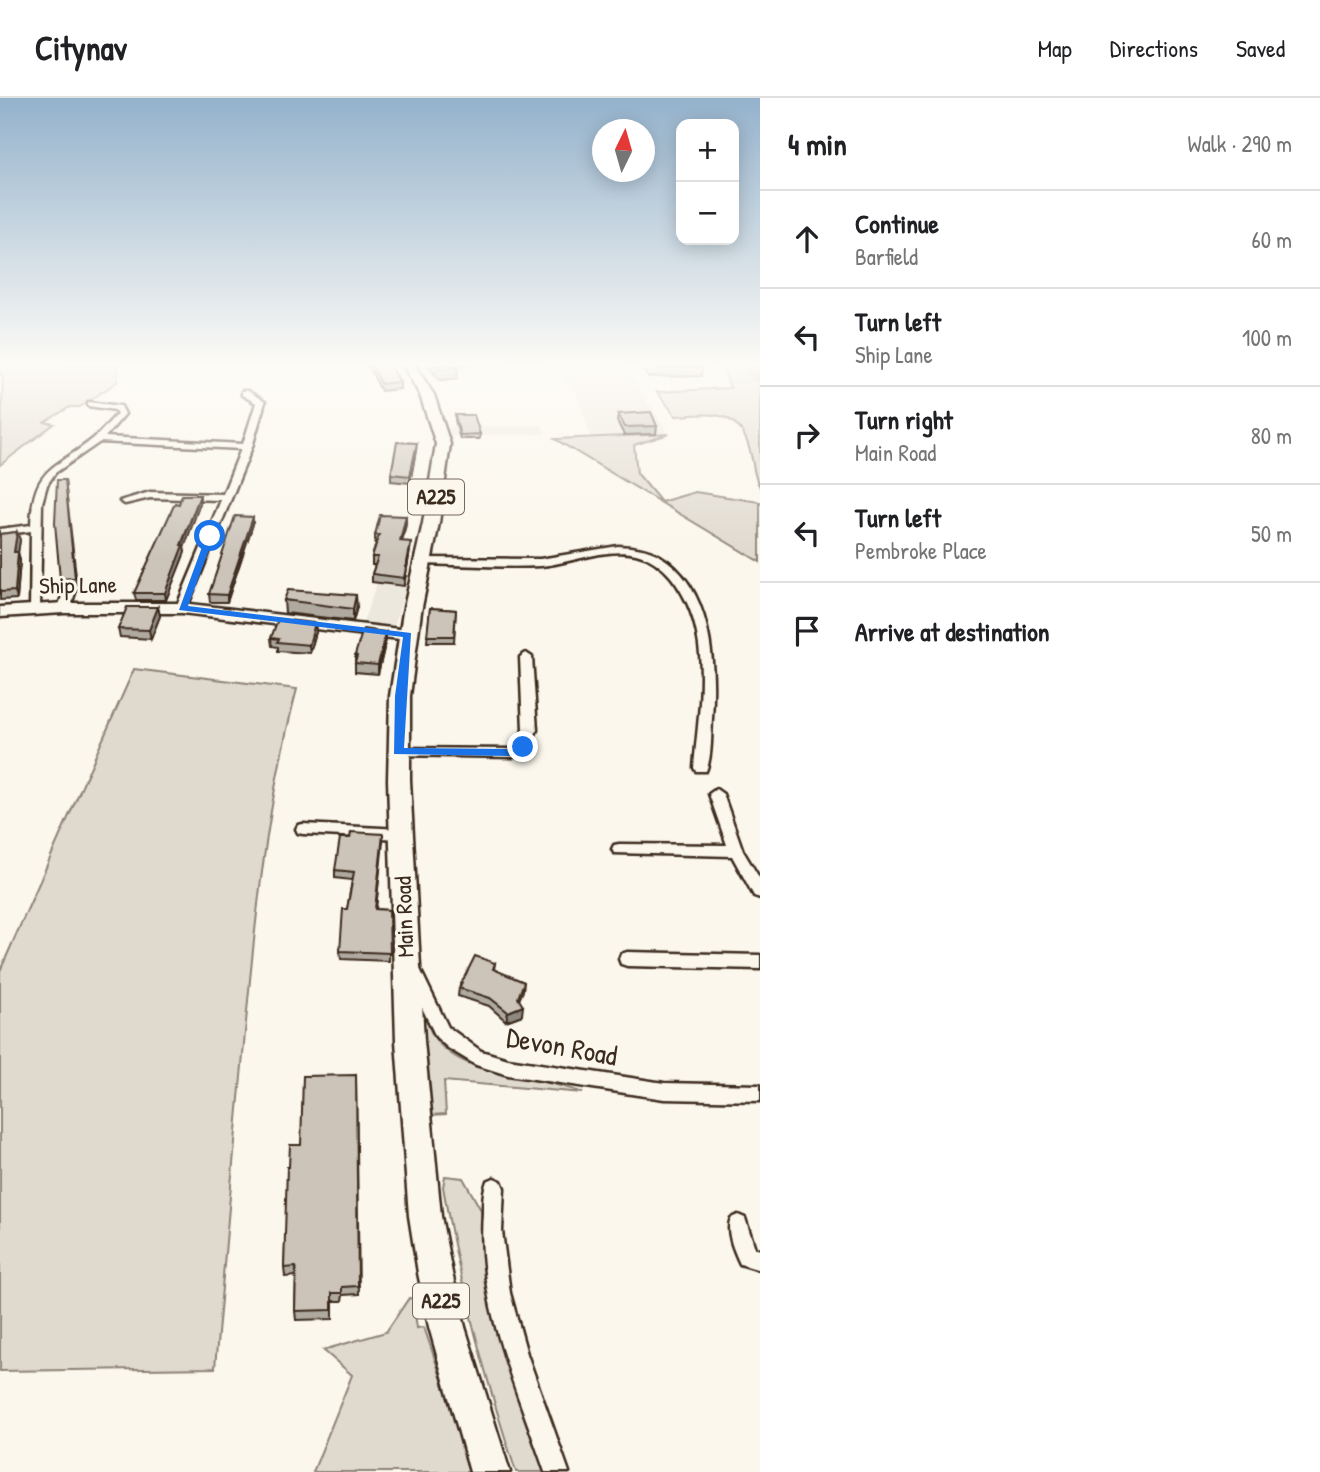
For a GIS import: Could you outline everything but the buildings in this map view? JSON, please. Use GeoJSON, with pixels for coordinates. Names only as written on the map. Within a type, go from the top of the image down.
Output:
{"type":"FeatureCollection","features":[{"type":"Feature","properties":{"kind":"main road","name":"Main Road"},"geometry":{"type":"LineString","coordinates":[[438,429],[443,444],[408,635],[400,696],[398,752],[406,961],[416,1124],[427,1228],[447,1327],[490,1472]]}},
{"type":"Feature","properties":{"kind":"street"},"geometry":{"type":"LineString","coordinates":[[34,609],[37,503],[42,485],[52,471],[98,439],[107,429]]}},
{"type":"Feature","properties":{"kind":"street"},"geometry":{"type":"LineString","coordinates":[[182,608],[253,429]]}},
{"type":"Feature","properties":{"kind":"street"},"geometry":{"type":"LineString","coordinates":[[98,439],[247,447]]}},
{"type":"Feature","properties":{"kind":"street"},"geometry":{"type":"LineString","coordinates":[[125,501],[150,495],[226,497]]}},
{"type":"Feature","properties":{"kind":"street"},"geometry":{"type":"LineString","coordinates":[[0,532],[37,527]]}},
{"type":"Feature","properties":{"kind":"street"},"geometry":{"type":"LineString","coordinates":[[423,561],[554,562],[627,549],[652,555],[669,566],[697,612],[707,658],[701,768]]}},
{"type":"Feature","properties":{"kind":"street"},"geometry":{"type":"LineString","coordinates":[[64,608],[70,590]]}},
{"type":"Feature","properties":{"kind":"street","name":"Ship Lane"},"geometry":{"type":"LineString","coordinates":[[0,612],[64,608],[182,608],[408,635]]}},
{"type":"Feature","properties":{"kind":"street"},"geometry":{"type":"LineString","coordinates":[[398,752],[513,753],[523,747],[530,730],[526,657]]}},
{"type":"Feature","properties":{"kind":"street"},"geometry":{"type":"LineString","coordinates":[[716,794],[736,851],[760,892]]}},
{"type":"Feature","properties":{"kind":"street"},"geometry":{"type":"LineString","coordinates":[[303,829],[401,834]]}},
{"type":"Feature","properties":{"kind":"street"},"geometry":{"type":"LineString","coordinates":[[619,849],[736,851]]}},
{"type":"Feature","properties":{"kind":"street"},"geometry":{"type":"LineString","coordinates":[[627,959],[760,962]]}},
{"type":"Feature","properties":{"kind":"street","name":"Devon Road"},"geometry":{"type":"LineString","coordinates":[[406,961],[442,1032],[476,1057],[508,1067],[664,1091],[760,1093]]}},
{"type":"Feature","properties":{"kind":"street"},"geometry":{"type":"LineString","coordinates":[[494,1188],[492,1232],[504,1302],[557,1472]]}},
{"type":"Feature","properties":{"kind":"street"},"geometry":{"type":"LineString","coordinates":[[738,1225],[747,1257],[760,1259]]}},
{"type":"Feature","properties":{"kind":"shaded area"},"geometry":{"type":"Polygon","coordinates":[[[1,429],[47,429],[0,465],[1,429]]]}},
{"type":"Feature","properties":{"kind":"shaded area"},"geometry":{"type":"Polygon","coordinates":[[[449,429],[543,429],[545,434],[450,436],[449,429]]]}},
{"type":"Feature","properties":{"kind":"shaded area"},"geometry":{"type":"Polygon","coordinates":[[[588,429],[666,429],[669,434],[591,438],[588,429]]]}},
{"type":"Feature","properties":{"kind":"shaded area"},"geometry":{"type":"Polygon","coordinates":[[[740,429],[760,429],[760,487],[756,479],[745,437],[740,429]]]}},
{"type":"Feature","properties":{"kind":"shaded area"},"geometry":{"type":"Polygon","coordinates":[[[669,434],[634,445],[637,473],[661,502],[695,492],[760,502],[760,562],[555,439],[669,434]]]}},
{"type":"Feature","properties":{"kind":"shaded area"},"geometry":{"type":"Polygon","coordinates":[[[377,583],[406,586],[394,627],[362,625],[377,583]]]}},
{"type":"Feature","properties":{"kind":"shaded area"},"geometry":{"type":"Polygon","coordinates":[[[134,669],[297,689],[277,780],[256,917],[215,1368],[0,1371],[0,971],[134,669]]]}},
{"type":"Feature","properties":{"kind":"shaded area"},"geometry":{"type":"Polygon","coordinates":[[[422,1008],[434,1037],[447,1051],[463,1061],[503,1074],[583,1093],[444,1081],[446,1114],[432,1115],[425,1044],[422,1044],[422,1008]]]}},
{"type":"Feature","properties":{"kind":"shaded area"},"geometry":{"type":"Polygon","coordinates":[[[445,1176],[463,1178],[481,1210],[483,1241],[547,1472],[516,1472],[465,1296],[443,1187],[445,1176]]]}},
{"type":"Feature","properties":{"kind":"shaded area"},"geometry":{"type":"Polygon","coordinates":[[[409,1298],[413,1299],[417,1328],[424,1327],[473,1472],[313,1472],[352,1375],[323,1350],[386,1332],[409,1298]]]}},
{"type":"Feature","properties":{"kind":"route"},"geometry":{"type":"LineString","coordinates":[[210,536],[182,608],[408,635],[400,696],[398,752],[513,753],[523,747]]}}]}
